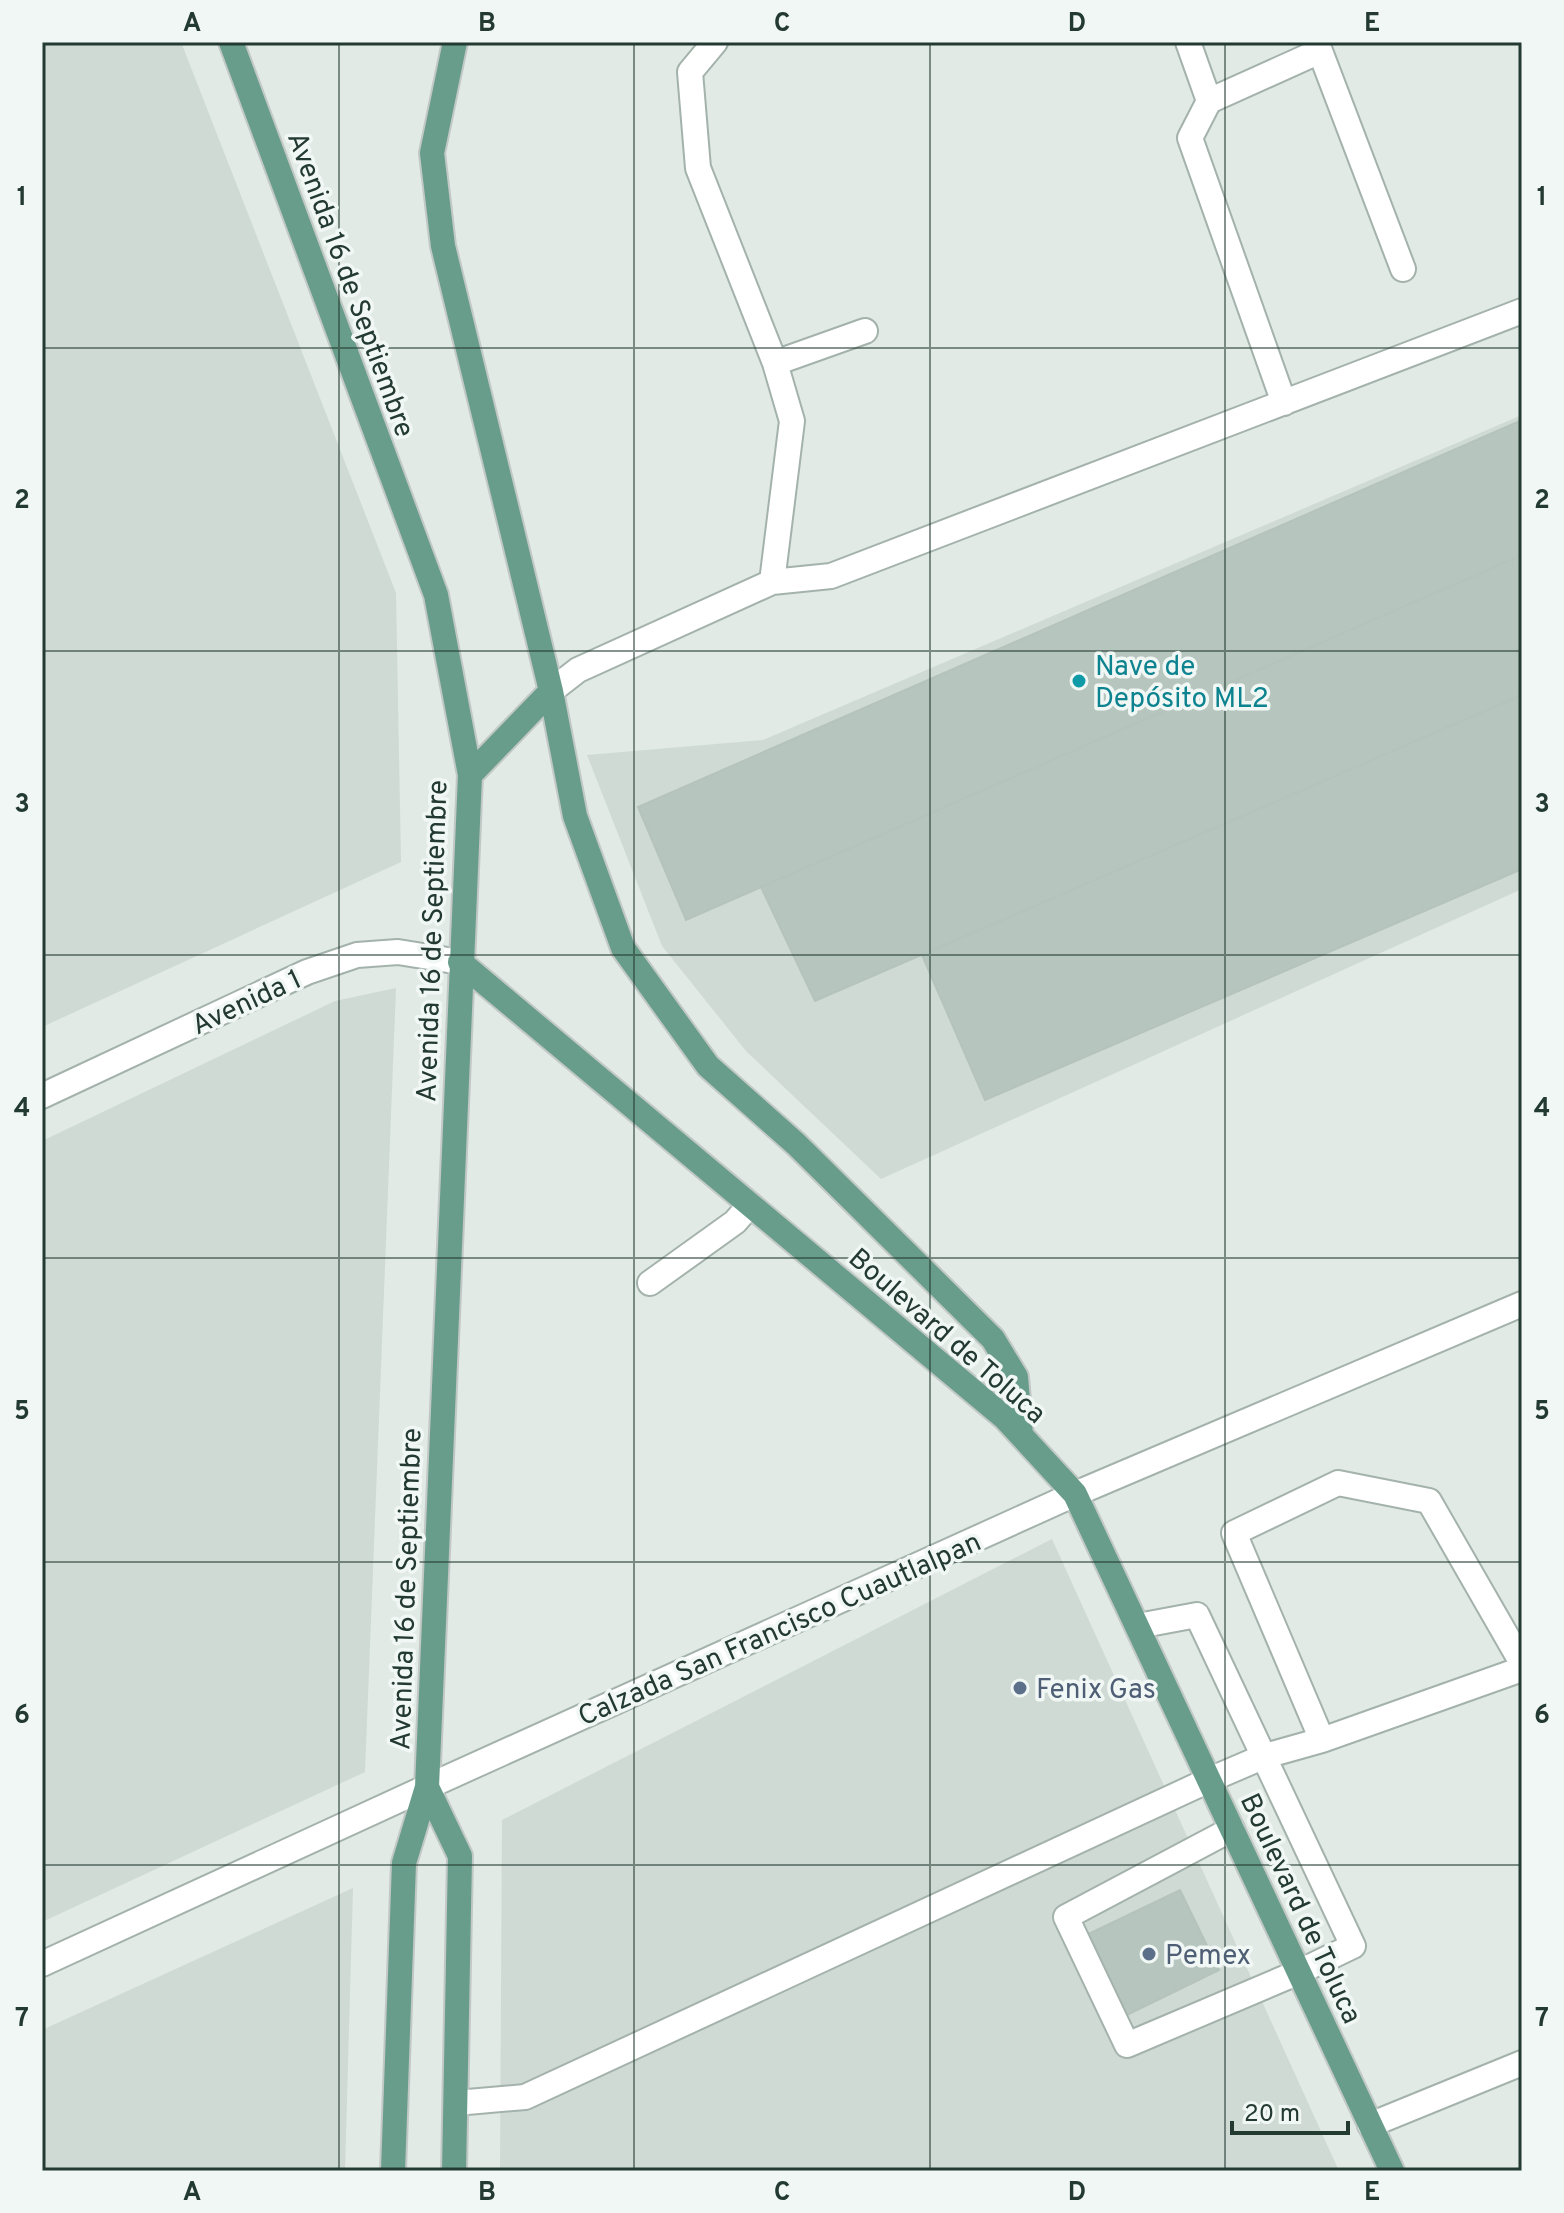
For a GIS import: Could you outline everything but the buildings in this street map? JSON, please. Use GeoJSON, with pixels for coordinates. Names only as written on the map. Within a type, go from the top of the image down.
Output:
{"type":"FeatureCollection","features":[{"type":"Feature","properties":{"kind":"main road","name":"Avenida 16 de Septiembre"},"geometry":{"type":"LineString","coordinates":[[231,42],[436,595],[470,775],[427,1787],[404,1863],[393,2171]]}},
{"type":"Feature","properties":{"kind":"main road"},"geometry":{"type":"LineString","coordinates":[[455,42],[432,153],[443,246],[551,691],[575,816],[623,948],[708,1066],[796,1144],[993,1339],[1016,1377],[1021,1435]]}},
{"type":"Feature","properties":{"kind":"main road"},"geometry":{"type":"LineString","coordinates":[[470,775],[551,691]]}},
{"type":"Feature","properties":{"kind":"main road","name":"Boulevard de Toluca"},"geometry":{"type":"LineString","coordinates":[[460,962],[993,1408],[1075,1494],[1392,2171]]}},
{"type":"Feature","properties":{"kind":"main road","name":"Avenida 16 de Septiembre"},"geometry":{"type":"LineString","coordinates":[[427,1787],[460,1856],[454,2171]]}},
{"type":"Feature","properties":{"kind":"street"},"geometry":{"type":"LineString","coordinates":[[715,42],[690,72],[698,168],[775,363],[792,421],[772,582]]}},
{"type":"Feature","properties":{"kind":"street"},"geometry":{"type":"LineString","coordinates":[[1188,42],[1209,101]]}},
{"type":"Feature","properties":{"kind":"street"},"geometry":{"type":"LineString","coordinates":[[1284,403],[1190,138],[1209,101],[1320,51],[1403,269]]}},
{"type":"Feature","properties":{"kind":"street"},"geometry":{"type":"LineString","coordinates":[[551,691],[578,670],[772,582],[831,576],[1522,311]]}},
{"type":"Feature","properties":{"kind":"street"},"geometry":{"type":"LineString","coordinates":[[775,363],[865,331]]}},
{"type":"Feature","properties":{"kind":"street","name":"Avenida 1"},"geometry":{"type":"LineString","coordinates":[[42,1096],[307,972],[357,955],[398,952],[460,962]]}},
{"type":"Feature","properties":{"kind":"street"},"geometry":{"type":"LineString","coordinates":[[650,1283],[735,1222],[750,1205]]}},
{"type":"Feature","properties":{"kind":"street","name":"Calzada San Francisco Cuautlalpan"},"geometry":{"type":"LineString","coordinates":[[42,1964],[1075,1494],[1522,1304]]}},
{"type":"Feature","properties":{"kind":"street"},"geometry":{"type":"LineString","coordinates":[[1322,1740],[1234,1533],[1338,1483],[1429,1501],[1522,1663]]}},
{"type":"Feature","properties":{"kind":"street"},"geometry":{"type":"LineString","coordinates":[[1138,1626],[1197,1615],[1353,1946],[1127,2045],[1066,1917],[1232,1829]]}},
{"type":"Feature","properties":{"kind":"street"},"geometry":{"type":"LineString","coordinates":[[456,2103],[525,2097],[1209,1780],[1265,1756],[1322,1740],[1522,1669]]}},
{"type":"Feature","properties":{"kind":"street"},"geometry":{"type":"LineString","coordinates":[[1370,2125],[1522,2063]]}},
{"type":"Feature","properties":{"kind":"shaded area"},"geometry":{"type":"Polygon","coordinates":[[[42,42],[181,42],[396,593],[401,862],[42,1027],[42,42]]]}},
{"type":"Feature","properties":{"kind":"shaded area"},"geometry":{"type":"Polygon","coordinates":[[[1522,415],[1522,889],[881,1179],[746,1051],[662,946],[587,755],[763,740],[1522,415]]]}},
{"type":"Feature","properties":{"kind":"shaded area"},"geometry":{"type":"Polygon","coordinates":[[[396,988],[365,1772],[42,1922],[42,1141],[335,1001],[396,988]]]}},
{"type":"Feature","properties":{"kind":"shaded area"},"geometry":{"type":"Polygon","coordinates":[[[1052,1539],[1339,2171],[500,2171],[502,1820],[1052,1539]]]}},
{"type":"Feature","properties":{"kind":"shaded area"},"geometry":{"type":"Polygon","coordinates":[[[353,1888],[345,2171],[42,2171],[42,2030],[353,1888]]]}},
{"type":"Feature","properties":{"kind":"place","name":"Nave de Depósito ML2"},"geometry":{"type":"Point","coordinates":[1079,681]}},
{"type":"Feature","properties":{"kind":"place","name":"Fenix Gas"},"geometry":{"type":"Point","coordinates":[1020,1688]}},
{"type":"Feature","properties":{"kind":"place","name":"Pemex"},"geometry":{"type":"Point","coordinates":[1149,1954]}}]}
